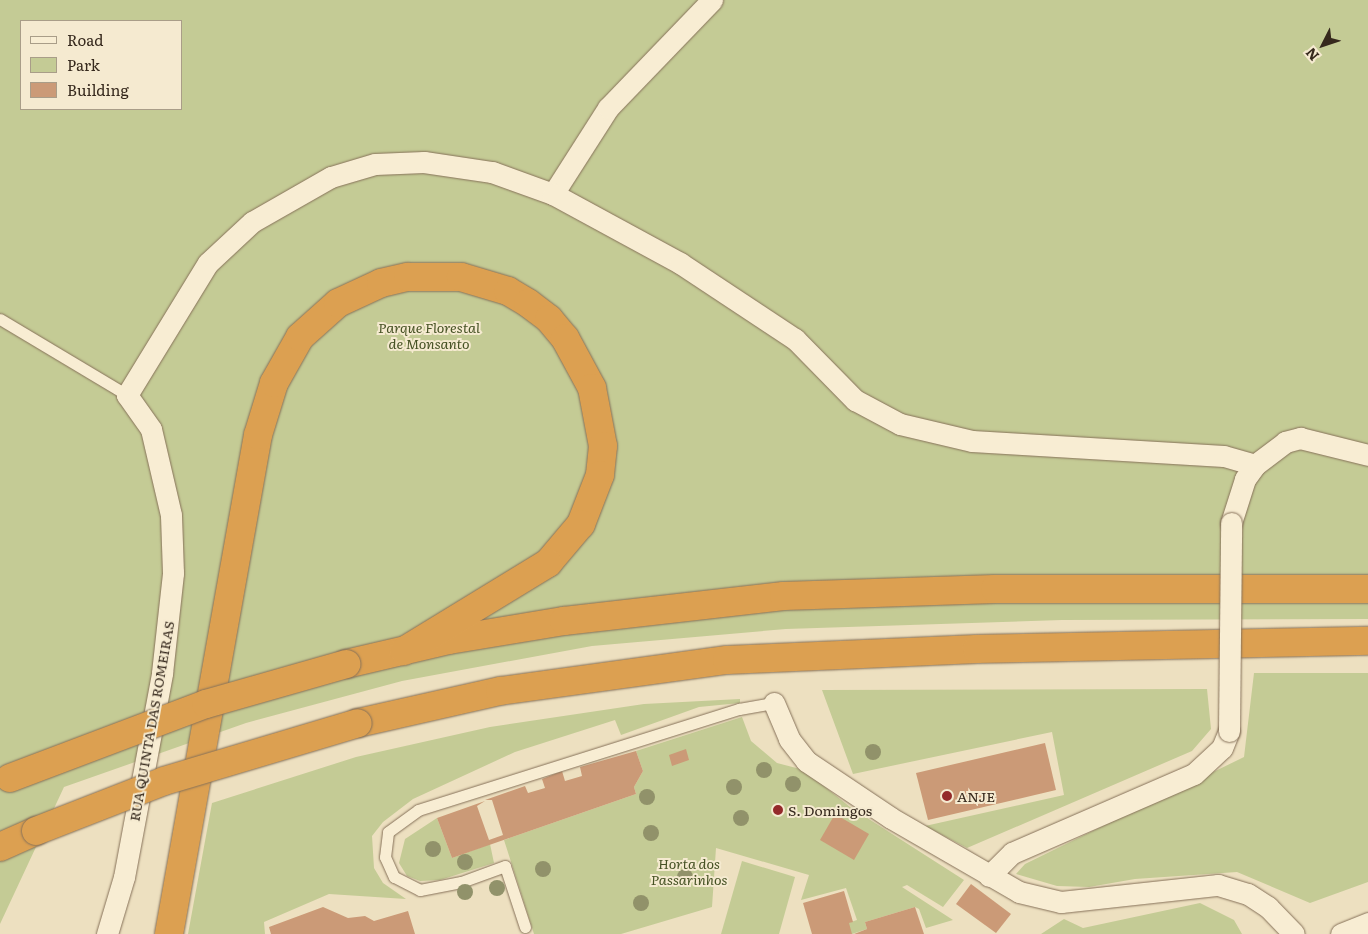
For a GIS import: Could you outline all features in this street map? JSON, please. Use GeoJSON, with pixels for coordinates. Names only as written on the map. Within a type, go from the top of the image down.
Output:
{"type":"FeatureCollection","features":[{"type":"Feature","properties":{"kind":"highway"},"geometry":{"type":"LineString","coordinates":[[169,934],[258,435],[274,383],[300,337],[338,303],[381,283],[408,277],[461,277],[515,295],[549,319],[565,338],[592,388],[603,446],[600,475],[581,524],[548,563],[404,651]]}},
{"type":"Feature","properties":{"kind":"highway"},"geometry":{"type":"LineString","coordinates":[[5,780],[190,710],[346,664],[404,651],[564,621],[784,596],[1005,589],[1368,589]]}},
{"type":"Feature","properties":{"kind":"highway"},"geometry":{"type":"LineString","coordinates":[[0,847],[172,778],[358,723],[539,684],[736,660],[977,649],[1368,641]]}},
{"type":"Feature","properties":{"kind":"street"},"geometry":{"type":"LineString","coordinates":[[554,194],[608,108],[712,0]]}},
{"type":"Feature","properties":{"kind":"street"},"geometry":{"type":"LineString","coordinates":[[127,395],[208,263],[252,222],[331,177],[375,164],[424,162],[492,172],[554,194],[680,263],[795,339],[855,400],[900,424],[972,441],[1224,456],[1255,465]]}},
{"type":"Feature","properties":{"kind":"street","name":"RUA QUINTA DAS ROMEIRAS"},"geometry":{"type":"LineString","coordinates":[[107,934],[124,877],[162,673],[173,573],[171,515],[151,429],[127,395]]}},
{"type":"Feature","properties":{"kind":"street"},"geometry":{"type":"LineString","coordinates":[[989,876],[1012,853],[1194,774],[1222,748],[1229,731],[1231,523],[1239,495],[1255,465],[1285,442],[1300,438],[1368,455]]}},
{"type":"Feature","properties":{"kind":"street"},"geometry":{"type":"LineString","coordinates":[[774,703],[789,739],[806,761],[989,876],[1019,892],[1061,902],[1218,885],[1254,898],[1294,934]]}},
{"type":"Feature","properties":{"kind":"street"},"geometry":{"type":"LineString","coordinates":[[1341,934],[1368,923]]}},
{"type":"Feature","properties":{"kind":"lane"},"geometry":{"type":"LineString","coordinates":[[0,319],[127,395]]}},
{"type":"Feature","properties":{"kind":"lane"},"geometry":{"type":"LineString","coordinates":[[526,927],[505,866],[461,882],[420,890],[394,877],[385,857],[388,832],[427,807],[739,709],[774,703]]}},
{"type":"Feature","properties":{"kind":"green space","name":"Parque Florestal de Monsanto"},"geometry":{"type":"Polygon","coordinates":[[[0,0],[1368,0],[1368,619],[1062,620],[786,629],[592,646],[402,681],[246,723],[64,787],[0,924],[0,0]]]}},
{"type":"Feature","properties":{"kind":"green space"},"geometry":{"type":"Polygon","coordinates":[[[1254,673],[1368,673],[1368,882],[1310,903],[1237,872],[1135,879],[1089,887],[1057,886],[1016,874],[1025,864],[1244,757],[1254,673]]]}},
{"type":"Feature","properties":{"kind":"green space"},"geometry":{"type":"Polygon","coordinates":[[[1207,689],[1211,729],[1192,751],[967,848],[925,826],[1064,795],[1052,732],[853,774],[822,690],[1207,689]]]}},
{"type":"Feature","properties":{"kind":"green space"},"geometry":{"type":"Polygon","coordinates":[[[740,699],[740,703],[699,707],[621,735],[615,720],[515,752],[413,799],[383,822],[372,836],[374,868],[383,883],[406,899],[329,894],[264,922],[265,934],[188,934],[212,803],[356,757],[490,727],[644,704],[740,699]]]}},
{"type":"Feature","properties":{"kind":"green space","name":"Horta dos Passarinhos"},"geometry":{"type":"Polygon","coordinates":[[[742,717],[751,741],[777,763],[804,770],[850,807],[964,880],[943,907],[907,885],[902,887],[953,920],[926,928],[919,909],[915,907],[865,922],[867,929],[852,934],[814,934],[857,920],[846,888],[801,900],[809,875],[716,848],[712,907],[621,934],[534,934],[504,840],[636,794],[634,787],[643,771],[636,751],[742,717]]]}},
{"type":"Feature","properties":{"kind":"green space"},"geometry":{"type":"Polygon","coordinates":[[[437,818],[452,858],[490,844],[494,863],[440,880],[420,881],[407,876],[399,863],[405,839],[437,818]]]}},
{"type":"Feature","properties":{"kind":"green space"},"geometry":{"type":"Polygon","coordinates":[[[742,861],[795,877],[779,934],[721,934],[742,861]]]}},
{"type":"Feature","properties":{"kind":"green space"},"geometry":{"type":"Polygon","coordinates":[[[1200,903],[1234,920],[1242,934],[1041,934],[1064,919],[1083,928],[1200,903]]]}},
{"type":"Feature","properties":{"kind":"building"},"geometry":{"type":"Polygon","coordinates":[[[1045,743],[1056,790],[928,820],[916,773],[1045,743]]]}},
{"type":"Feature","properties":{"kind":"building"},"geometry":{"type":"Polygon","coordinates":[[[686,749],[689,760],[672,766],[669,755],[686,749]]]}},
{"type":"Feature","properties":{"kind":"building"},"geometry":{"type":"Polygon","coordinates":[[[636,751],[643,771],[634,787],[636,794],[452,858],[437,818],[485,801],[477,806],[489,840],[503,835],[492,800],[485,800],[525,786],[528,793],[545,788],[542,779],[562,771],[565,781],[582,776],[580,767],[636,751]]]}},
{"type":"Feature","properties":{"kind":"building"},"geometry":{"type":"Polygon","coordinates":[[[835,814],[869,834],[854,860],[820,840],[835,814]]]}},
{"type":"Feature","properties":{"kind":"building"},"geometry":{"type":"Polygon","coordinates":[[[971,884],[1011,914],[996,933],[956,904],[971,884]]]}},
{"type":"Feature","properties":{"kind":"building"},"geometry":{"type":"Polygon","coordinates":[[[844,891],[853,922],[849,923],[852,934],[812,934],[803,903],[844,891]]]}},
{"type":"Feature","properties":{"kind":"building"},"geometry":{"type":"Polygon","coordinates":[[[323,907],[348,918],[365,916],[374,921],[408,911],[415,934],[271,934],[269,927],[323,907]]]}},
{"type":"Feature","properties":{"kind":"building"},"geometry":{"type":"Polygon","coordinates":[[[915,907],[924,934],[854,934],[867,929],[865,922],[915,907]]]}},
{"type":"Feature","properties":{"kind":"place","name":"ANJE"},"geometry":{"type":"Point","coordinates":[947,796]}},
{"type":"Feature","properties":{"kind":"place","name":"S. Domingos"},"geometry":{"type":"Point","coordinates":[778,810]}}]}
